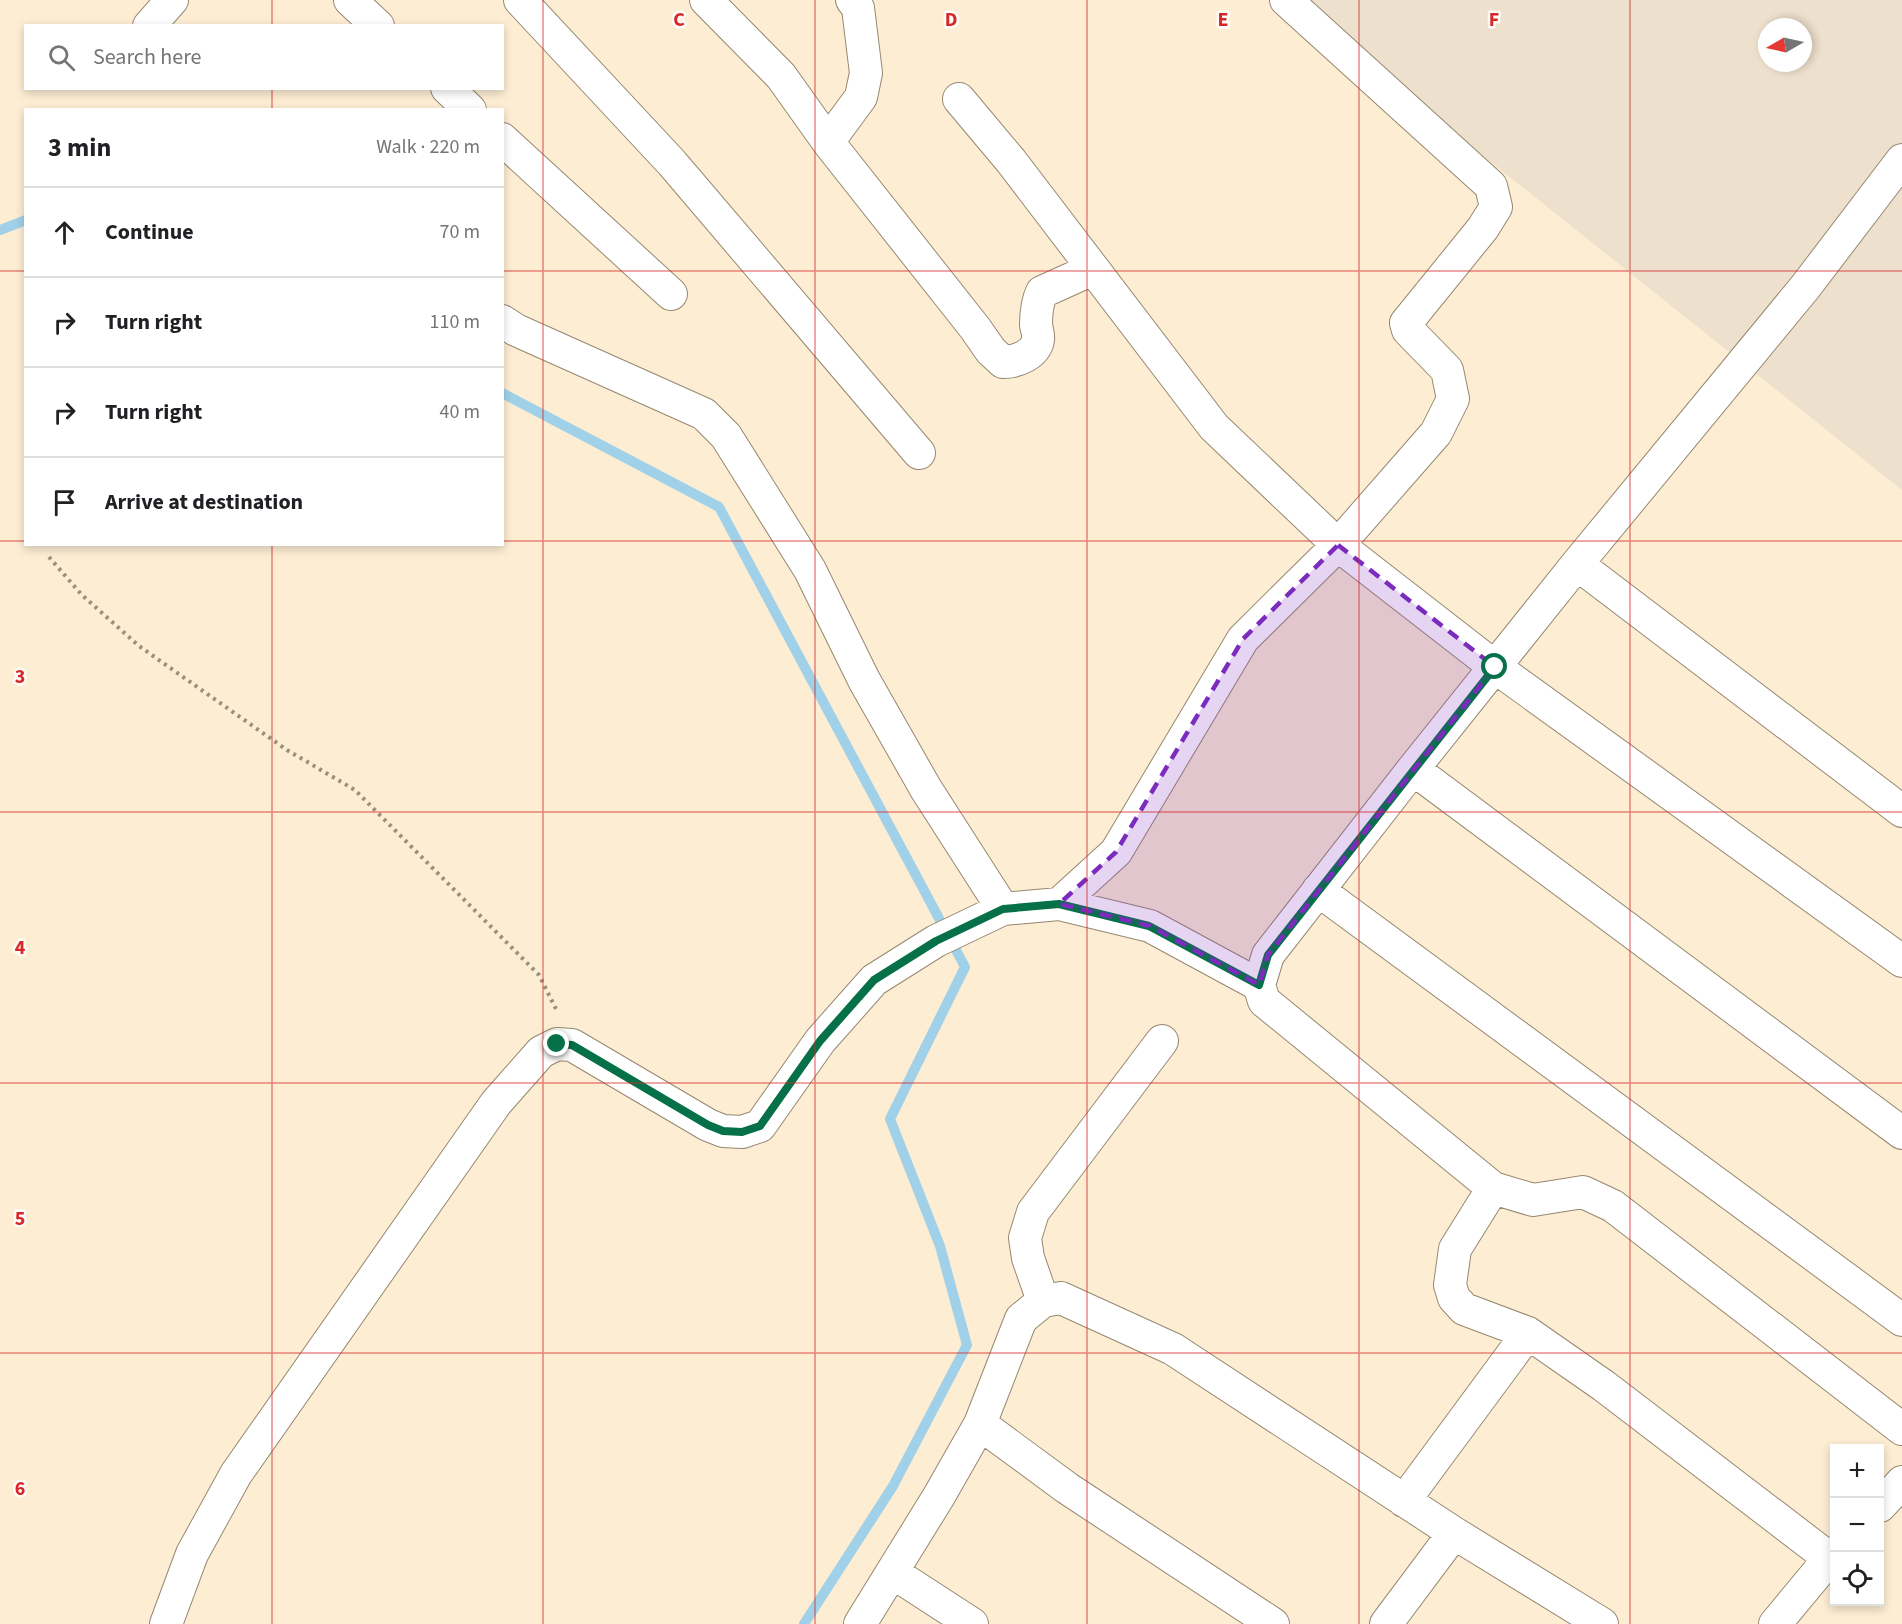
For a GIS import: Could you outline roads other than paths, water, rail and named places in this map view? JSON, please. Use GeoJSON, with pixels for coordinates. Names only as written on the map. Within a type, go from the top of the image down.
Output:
{"type":"FeatureCollection","features":[{"type":"Feature","properties":{"kind":"street"},"geometry":{"type":"LineString","coordinates":[[151,24],[172,0]]}},
{"type":"Feature","properties":{"kind":"street"},"geometry":{"type":"LineString","coordinates":[[350,0],[376,24]]}},
{"type":"Feature","properties":{"kind":"street"},"geometry":{"type":"LineString","coordinates":[[520,0],[672,163],[919,453]]}},
{"type":"Feature","properties":{"kind":"street"},"geometry":{"type":"LineString","coordinates":[[706,0],[781,76],[828,142],[1003,362],[1023,358],[1038,340],[1037,310],[1038,298],[1042,292],[1093,270]]}},
{"type":"Feature","properties":{"kind":"street"},"geometry":{"type":"LineString","coordinates":[[828,142],[861,97],[866,73],[858,8],[852,0]]}},
{"type":"Feature","properties":{"kind":"street"},"geometry":{"type":"LineString","coordinates":[[1059,904],[1116,852],[1243,639],[1338,545],[1436,433],[1453,399],[1447,370],[1408,330],[1406,323],[1483,228],[1496,207],[1491,186],[1286,0]]}},
{"type":"Feature","properties":{"kind":"street"},"geometry":{"type":"LineString","coordinates":[[449,90],[468,108]]}},
{"type":"Feature","properties":{"kind":"street"},"geometry":{"type":"LineString","coordinates":[[959,99],[1011,161],[1214,428],[1338,545],[1495,667],[1902,961]]}},
{"type":"Feature","properties":{"kind":"street"},"geometry":{"type":"LineString","coordinates":[[504,142],[671,294]]}},
{"type":"Feature","properties":{"kind":"street"},"geometry":{"type":"LineString","coordinates":[[1902,160],[1806,286],[1577,564],[1318,890],[1268,955],[1259,985],[1264,1002],[1493,1188],[1533,1200],[1583,1192],[1613,1206],[1902,1429]]}},
{"type":"Feature","properties":{"kind":"street"},"geometry":{"type":"LineString","coordinates":[[504,322],[516,330],[704,414],[726,436],[810,570],[864,680],[926,789],[1003,909]]}},
{"type":"Feature","properties":{"kind":"street"},"geometry":{"type":"LineString","coordinates":[[1577,564],[1902,811]]}},
{"type":"Feature","properties":{"kind":"street"},"geometry":{"type":"LineString","coordinates":[[1413,769],[1902,1133]]}},
{"type":"Feature","properties":{"kind":"street"},"geometry":{"type":"LineString","coordinates":[[1318,890],[1902,1320]]}},
{"type":"Feature","properties":{"kind":"street"},"geometry":{"type":"LineString","coordinates":[[166,1624],[192,1554],[236,1473],[496,1103],[542,1052],[557,1044],[572,1045],[708,1125],[723,1131],[742,1132],[760,1126],[820,1041],[874,980],[949,935],[1003,909],[1059,904],[1149,926],[1259,985]]}},
{"type":"Feature","properties":{"kind":"street"},"geometry":{"type":"LineString","coordinates":[[1043,1301],[1028,1258],[1024,1238],[1033,1212],[1162,1041]]}},
{"type":"Feature","properties":{"kind":"street"},"geometry":{"type":"LineString","coordinates":[[1493,1188],[1455,1249],[1450,1285],[1454,1298],[1464,1309],[1528,1333],[1604,1386],[1830,1555]]}},
{"type":"Feature","properties":{"kind":"street"},"geometry":{"type":"LineString","coordinates":[[860,1624],[939,1496],[980,1424],[1021,1319],[1043,1301],[1061,1298],[1173,1349],[1588,1620]]}},
{"type":"Feature","properties":{"kind":"street"},"geometry":{"type":"LineString","coordinates":[[1404,1501],[1528,1333]]}},
{"type":"Feature","properties":{"kind":"street"},"geometry":{"type":"LineString","coordinates":[[980,1424],[1067,1488],[1273,1624]]}},
{"type":"Feature","properties":{"kind":"street"},"geometry":{"type":"LineString","coordinates":[[1884,1502],[1902,1482]]}},
{"type":"Feature","properties":{"kind":"street"},"geometry":{"type":"LineString","coordinates":[[1386,1624],[1454,1533]]}},
{"type":"Feature","properties":{"kind":"street"},"geometry":{"type":"LineString","coordinates":[[1775,1624],[1830,1558]]}},
{"type":"Feature","properties":{"kind":"street"},"geometry":{"type":"LineString","coordinates":[[892,1572],[972,1624]]}},
{"type":"Feature","properties":{"kind":"waterway"},"geometry":{"type":"LineString","coordinates":[[0,230],[24,221]]}},
{"type":"Feature","properties":{"kind":"waterway"},"geometry":{"type":"LineString","coordinates":[[504,394],[719,507],[965,967],[890,1119],[940,1246],[967,1345],[893,1486],[804,1624]]}}]}
